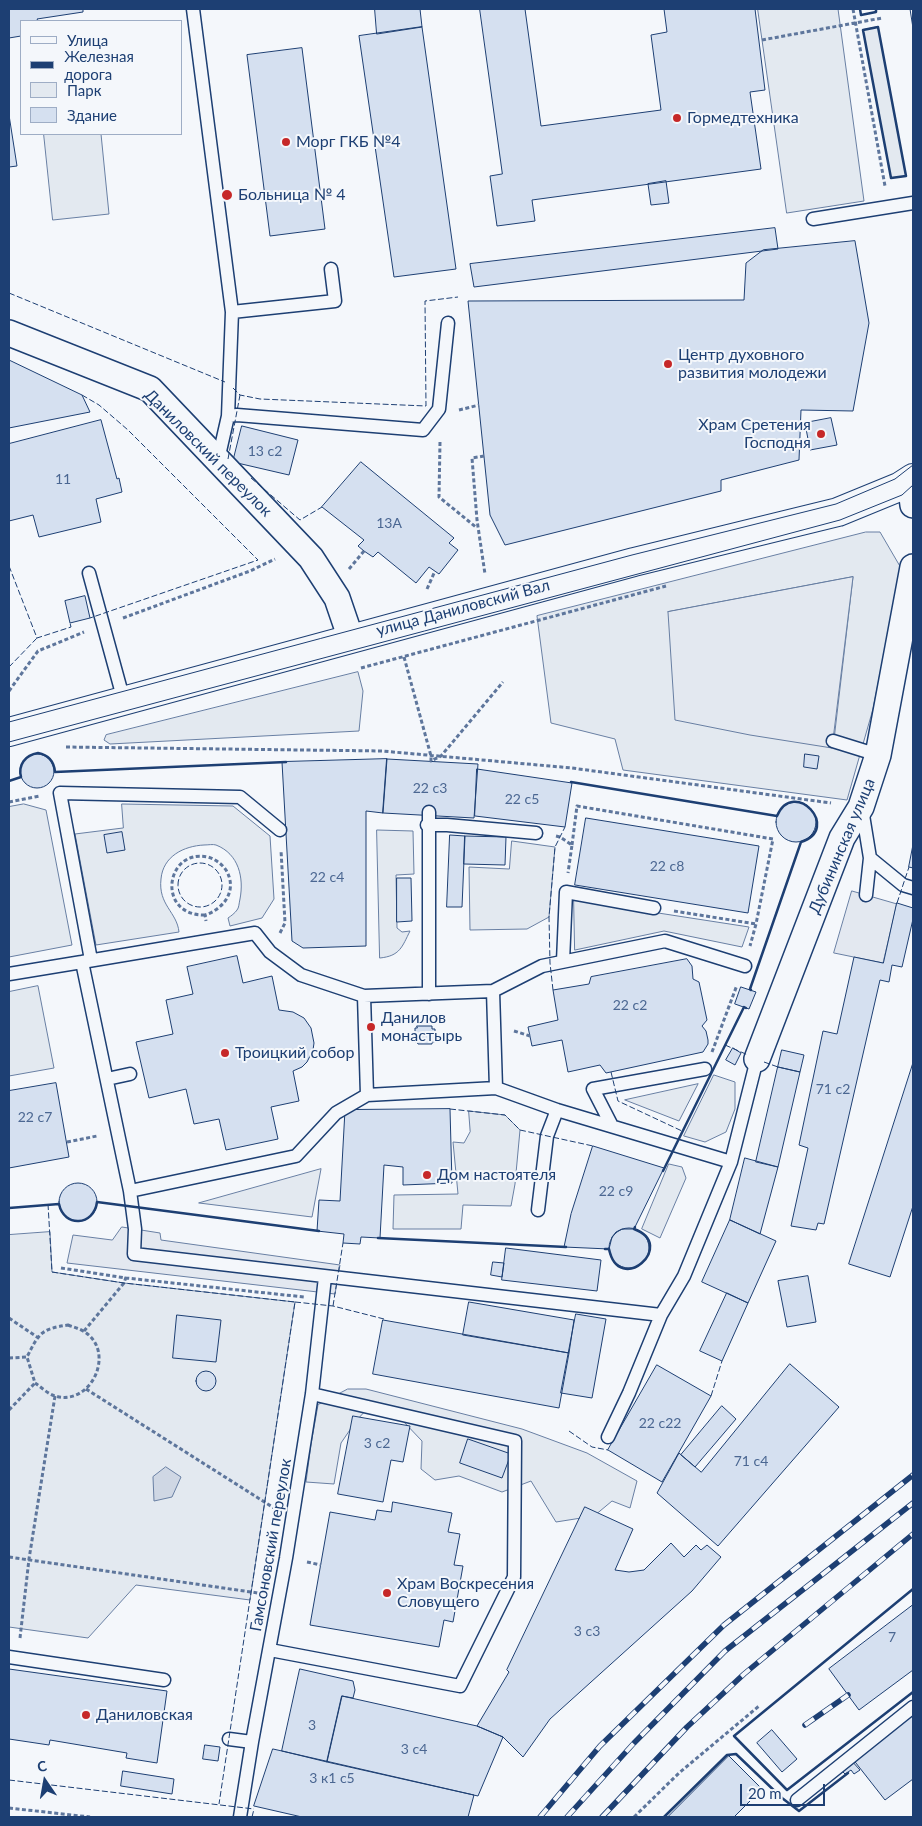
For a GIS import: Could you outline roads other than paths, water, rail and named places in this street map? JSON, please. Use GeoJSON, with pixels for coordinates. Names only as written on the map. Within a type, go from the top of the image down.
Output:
{"type":"FeatureCollection","features":[{"type":"Feature","properties":{"kind":"main road","name":"улица Даниловский Вал"},"geometry":{"type":"LineString","coordinates":[[9,732],[624,565],[838,512],[912,488]]}},
{"type":"Feature","properties":{"kind":"street","name":"Даниловский переулок"},"geometry":{"type":"LineString","coordinates":[[9,333],[150,390],[310,558],[337,598],[351,639]]}},
{"type":"Feature","properties":{"kind":"street","name":"Дубининская улица"},"geometry":{"type":"LineString","coordinates":[[757,1059],[842,838],[861,807],[878,755],[913,567]]}},
{"type":"Feature","properties":{"kind":"lane"},"geometry":{"type":"LineString","coordinates":[[193,9],[232,312],[228,416],[218,460]]}},
{"type":"Feature","properties":{"kind":"lane"},"geometry":{"type":"LineString","coordinates":[[813,219],[913,203]]}},
{"type":"Feature","properties":{"kind":"lane"},"geometry":{"type":"LineString","coordinates":[[232,312],[335,301],[331,269]]}},
{"type":"Feature","properties":{"kind":"lane"},"geometry":{"type":"LineString","coordinates":[[228,416],[237,415],[424,430],[439,409],[448,323]]}},
{"type":"Feature","properties":{"kind":"lane"},"geometry":{"type":"LineString","coordinates":[[89,573],[124,701]]}},
{"type":"Feature","properties":{"kind":"lane"},"geometry":{"type":"LineString","coordinates":[[833,741],[878,755]]}},
{"type":"Feature","properties":{"kind":"lane"},"geometry":{"type":"LineString","coordinates":[[280,830],[240,797],[60,793],[86,961],[107,1080],[130,1191],[135,1229],[134,1254],[325,1277],[380,1287],[662,1315]]}},
{"type":"Feature","properties":{"kind":"lane"},"geometry":{"type":"LineString","coordinates":[[861,807],[870,858],[866,895]]}},
{"type":"Feature","properties":{"kind":"lane"},"geometry":{"type":"LineString","coordinates":[[428,994],[427,825],[429,812]]}},
{"type":"Feature","properties":{"kind":"lane"},"geometry":{"type":"LineString","coordinates":[[427,825],[536,833]]}},
{"type":"Feature","properties":{"kind":"lane"},"geometry":{"type":"LineString","coordinates":[[870,858],[903,885],[913,888]]}},
{"type":"Feature","properties":{"kind":"lane"},"geometry":{"type":"LineString","coordinates":[[563,961],[566,892],[654,908]]}},
{"type":"Feature","properties":{"kind":"lane"},"geometry":{"type":"LineString","coordinates":[[9,974],[255,933],[270,952],[301,975],[364,996],[493,991],[542,966],[665,942],[745,966]]}},
{"type":"Feature","properties":{"kind":"lane"},"geometry":{"type":"LineString","coordinates":[[493,991],[496,1088]]}},
{"type":"Feature","properties":{"kind":"lane"},"geometry":{"type":"LineString","coordinates":[[364,996],[367,1094]]}},
{"type":"Feature","properties":{"kind":"lane"},"geometry":{"type":"LineString","coordinates":[[608,1437],[630,1393],[662,1315],[684,1276],[731,1162],[757,1059]]}},
{"type":"Feature","properties":{"kind":"lane"},"geometry":{"type":"LineString","coordinates":[[612,1126],[593,1089],[705,1069]]}},
{"type":"Feature","properties":{"kind":"lane"},"geometry":{"type":"LineString","coordinates":[[107,1080],[130,1074]]}},
{"type":"Feature","properties":{"kind":"lane"},"geometry":{"type":"LineString","coordinates":[[130,1191],[296,1156],[336,1113],[367,1094],[496,1088],[557,1110],[731,1162]]}},
{"type":"Feature","properties":{"kind":"lane"},"geometry":{"type":"LineString","coordinates":[[538,1210],[548,1136],[557,1110]]}},
{"type":"Feature","properties":{"kind":"lane","name":"Гамсоновский переулок"},"geometry":{"type":"LineString","coordinates":[[240,1817],[270,1650],[312,1394],[325,1277]]}},
{"type":"Feature","properties":{"kind":"lane"},"geometry":{"type":"LineString","coordinates":[[270,1650],[460,1686],[514,1577],[515,1441],[312,1394]]}},
{"type":"Feature","properties":{"kind":"lane"},"geometry":{"type":"LineString","coordinates":[[9,1657],[164,1680]]}},
{"type":"Feature","properties":{"kind":"lane"},"geometry":{"type":"LineString","coordinates":[[797,1800],[913,1708]]}},
{"type":"Feature","properties":{"kind":"lane"},"geometry":{"type":"LineString","coordinates":[[229,1739],[252,1742]]}},
{"type":"Feature","properties":{"kind":"tram line"},"geometry":{"type":"LineString","coordinates":[[910,9],[913,28]]}},
{"type":"Feature","properties":{"kind":"tram line"},"geometry":{"type":"LineString","coordinates":[[9,722],[632,555],[836,504],[895,479],[913,465]]}},
{"type":"Feature","properties":{"kind":"tram line"},"geometry":{"type":"LineString","coordinates":[[9,742],[840,520],[902,495],[913,485]]}},
{"type":"Feature","properties":{"kind":"railway"},"geometry":{"type":"LineString","coordinates":[[540,1817],[600,1746],[724,1625],[913,1475]]}},
{"type":"Feature","properties":{"kind":"railway"},"geometry":{"type":"LineString","coordinates":[[567,1817],[634,1743],[725,1651],[913,1503]]}},
{"type":"Feature","properties":{"kind":"railway"},"geometry":{"type":"LineString","coordinates":[[602,1817],[687,1727],[744,1674],[913,1534]]}},
{"type":"Feature","properties":{"kind":"railway"},"geometry":{"type":"LineString","coordinates":[[805,1725],[848,1695]]}},
{"type":"Feature","properties":{"kind":"place","name":"Гормедтехника"},"geometry":{"type":"Point","coordinates":[677,118]}},
{"type":"Feature","properties":{"kind":"place","name":"Морг ГКБ №4"},"geometry":{"type":"Point","coordinates":[286,142]}},
{"type":"Feature","properties":{"kind":"place","name":"Больница № 4"},"geometry":{"type":"Point","coordinates":[227,195]}},
{"type":"Feature","properties":{"kind":"place","name":"Центр духовного развития молодежи"},"geometry":{"type":"Point","coordinates":[668,364]}},
{"type":"Feature","properties":{"kind":"place","name":"Храм Сретения Господня"},"geometry":{"type":"Point","coordinates":[821,434]}},
{"type":"Feature","properties":{"kind":"place","name":"Данилов монастырь"},"geometry":{"type":"Point","coordinates":[371,1027]}},
{"type":"Feature","properties":{"kind":"place","name":"Троицкий собор"},"geometry":{"type":"Point","coordinates":[225,1053]}},
{"type":"Feature","properties":{"kind":"place","name":"Дом настоятеля"},"geometry":{"type":"Point","coordinates":[427,1175]}},
{"type":"Feature","properties":{"kind":"place","name":"Храм Воскресения Словущего"},"geometry":{"type":"Point","coordinates":[387,1593]}},
{"type":"Feature","properties":{"kind":"place","name":"Даниловская"},"geometry":{"type":"Point","coordinates":[86,1715]}}]}
